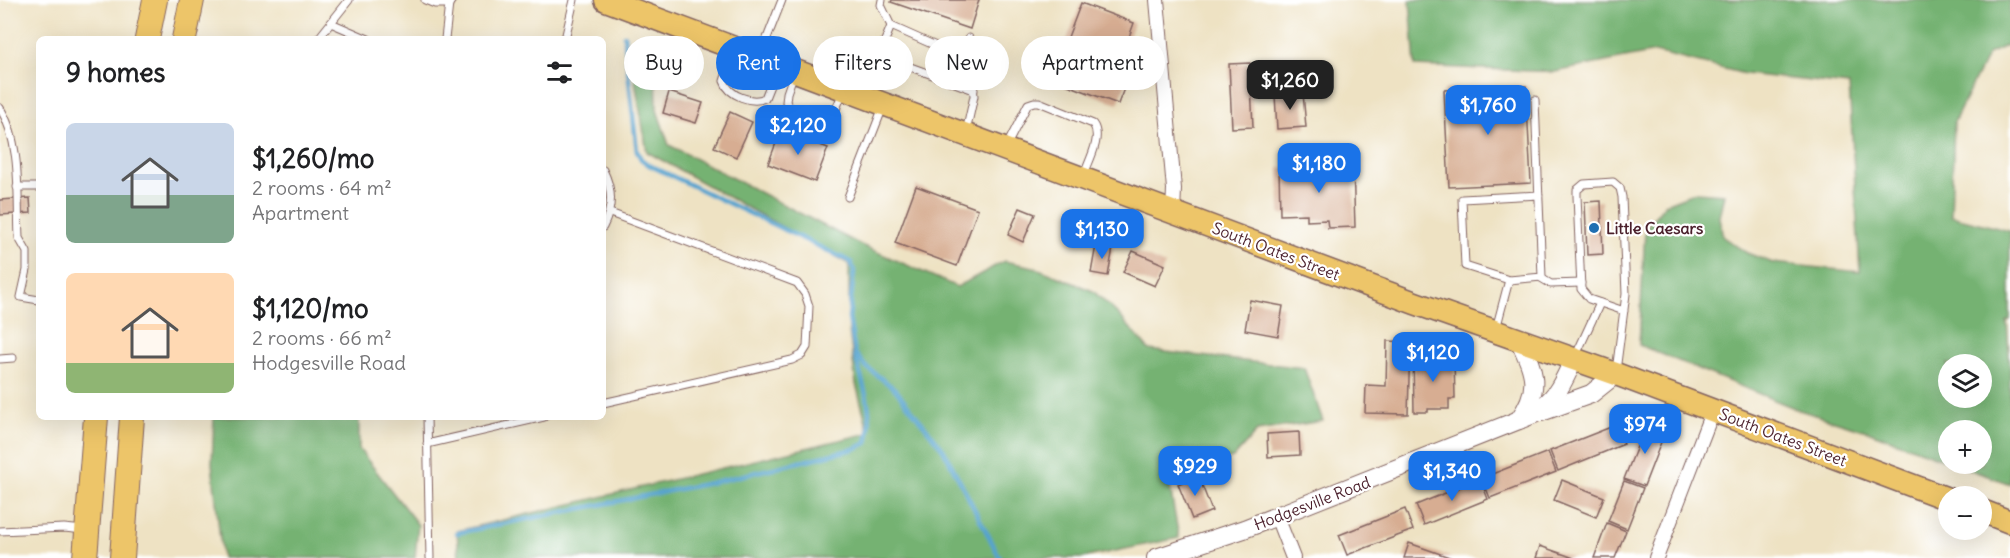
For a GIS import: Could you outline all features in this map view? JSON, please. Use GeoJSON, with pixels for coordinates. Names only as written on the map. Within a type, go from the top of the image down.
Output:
{"type":"FeatureCollection","features":[{"type":"Feature","properties":{"kind":"highway"},"geometry":{"type":"LineString","coordinates":[[136,0],[148,34]]}},
{"type":"Feature","properties":{"kind":"highway"},"geometry":{"type":"LineString","coordinates":[[148,34],[155,0]]}},
{"type":"Feature","properties":{"kind":"highway"},"geometry":{"type":"LineString","coordinates":[[85,558],[96,420]]}},
{"type":"Feature","properties":{"kind":"highway"},"geometry":{"type":"LineString","coordinates":[[122,558],[132,420]]}},
{"type":"Feature","properties":{"kind":"highway"},"geometry":{"type":"LineString","coordinates":[[87,531],[105,538],[116,558]]}},
{"type":"Feature","properties":{"kind":"main road","name":"South Oates Street"},"geometry":{"type":"LineString","coordinates":[[606,0],[716,42]]}},
{"type":"Feature","properties":{"kind":"main road","name":"South Oates Street"},"geometry":{"type":"LineString","coordinates":[[801,74],[1938,495]]}},
{"type":"Feature","properties":{"kind":"main road"},"geometry":{"type":"LineString","coordinates":[[1992,515],[2010,522]]}},
{"type":"Feature","properties":{"kind":"street"},"geometry":{"type":"LineString","coordinates":[[1157,0],[1174,189],[1173,213]]}},
{"type":"Feature","properties":{"kind":"street"},"geometry":{"type":"LineString","coordinates":[[1519,339],[1531,370],[1533,393],[1526,417]]}},
{"type":"Feature","properties":{"kind":"street","name":"Hodgesville Road"},"geometry":{"type":"LineString","coordinates":[[1156,558],[1277,517],[1526,417],[1550,402],[1560,390],[1574,359]]}},
{"type":"Feature","properties":{"kind":"street"},"geometry":{"type":"LineString","coordinates":[[1526,417],[1591,394],[1616,374]]}},
{"type":"Feature","properties":{"kind":"street"},"geometry":{"type":"LineString","coordinates":[[1656,558],[1713,410]]}},
{"type":"Feature","properties":{"kind":"street"},"geometry":{"type":"LineString","coordinates":[[1277,517],[1293,558]]}},
{"type":"Feature","properties":{"kind":"lane"},"geometry":{"type":"LineString","coordinates":[[320,36],[350,0]]}},
{"type":"Feature","properties":{"kind":"lane"},"geometry":{"type":"LineString","coordinates":[[425,0],[435,4],[451,2],[446,36]]}},
{"type":"Feature","properties":{"kind":"lane"},"geometry":{"type":"LineString","coordinates":[[566,36],[574,0]]}},
{"type":"Feature","properties":{"kind":"lane"},"geometry":{"type":"LineString","coordinates":[[780,36],[782,0]]}},
{"type":"Feature","properties":{"kind":"lane"},"geometry":{"type":"LineString","coordinates":[[882,0],[881,5],[891,26],[925,41]]}},
{"type":"Feature","properties":{"kind":"lane"},"geometry":{"type":"LineString","coordinates":[[331,23],[361,36]]}},
{"type":"Feature","properties":{"kind":"lane"},"geometry":{"type":"LineString","coordinates":[[887,36],[891,26]]}},
{"type":"Feature","properties":{"kind":"lane"},"geometry":{"type":"LineString","coordinates":[[730,90],[758,102],[765,98],[768,90]]}},
{"type":"Feature","properties":{"kind":"lane"},"geometry":{"type":"LineString","coordinates":[[786,90],[786,102],[792,111],[822,122],[830,120],[855,90]]}},
{"type":"Feature","properties":{"kind":"lane"},"geometry":{"type":"LineString","coordinates":[[965,135],[974,90]]}},
{"type":"Feature","properties":{"kind":"lane"},"geometry":{"type":"LineString","coordinates":[[1535,100],[1541,278]]}},
{"type":"Feature","properties":{"kind":"lane"},"geometry":{"type":"LineString","coordinates":[[1005,150],[1028,104],[1039,102],[1093,124],[1096,128],[1096,142],[1082,179]]}},
{"type":"Feature","properties":{"kind":"lane"},"geometry":{"type":"LineString","coordinates":[[848,197],[884,105]]}},
{"type":"Feature","properties":{"kind":"lane"},"geometry":{"type":"LineString","coordinates":[[0,108],[13,135],[19,238],[27,252],[27,270],[21,297],[36,300]]}},
{"type":"Feature","properties":{"kind":"lane"},"geometry":{"type":"LineString","coordinates":[[606,178],[611,192],[610,213],[606,221]]}},
{"type":"Feature","properties":{"kind":"lane"},"geometry":{"type":"LineString","coordinates":[[1616,374],[1624,310],[1626,294],[1622,197],[1620,188],[1612,182],[1584,184],[1577,189],[1581,283],[1584,294],[1589,299],[1624,310]]}},
{"type":"Feature","properties":{"kind":"lane"},"geometry":{"type":"LineString","coordinates":[[17,187],[36,187]]}},
{"type":"Feature","properties":{"kind":"lane"},"geometry":{"type":"LineString","coordinates":[[1539,195],[1461,201],[1465,266],[1509,280],[1541,278],[1551,284],[1581,283]]}},
{"type":"Feature","properties":{"kind":"lane"},"geometry":{"type":"LineString","coordinates":[[606,402],[792,360],[802,355],[807,347],[809,306],[805,294],[796,283],[610,213]]}},
{"type":"Feature","properties":{"kind":"lane"},"geometry":{"type":"LineString","coordinates":[[1496,331],[1509,280]]}},
{"type":"Feature","properties":{"kind":"lane"},"geometry":{"type":"LineString","coordinates":[[1574,359],[1600,303]]}},
{"type":"Feature","properties":{"kind":"lane"},"geometry":{"type":"LineString","coordinates":[[0,360],[13,358]]}},
{"type":"Feature","properties":{"kind":"lane"},"geometry":{"type":"LineString","coordinates":[[427,420],[430,558]]}},
{"type":"Feature","properties":{"kind":"lane"},"geometry":{"type":"LineString","coordinates":[[427,444],[531,420]]}},
{"type":"Feature","properties":{"kind":"lane"},"geometry":{"type":"LineString","coordinates":[[0,531],[64,528],[87,531]]}},
{"type":"Feature","properties":{"kind":"green space"},"geometry":{"type":"Polygon","coordinates":[[[1410,0],[2010,0],[2010,44],[1988,54],[1954,122],[1951,216],[2010,231],[2010,320],[2007,321],[2010,368],[2010,484],[1982,474],[1992,474],[1992,420],[1938,420],[1938,457],[1870,432],[1799,410],[1639,345],[1645,229],[1665,204],[1696,192],[1724,194],[1719,217],[1723,237],[1747,253],[1773,263],[1860,272],[1849,85],[1745,74],[1655,52],[1555,72],[1415,66],[1410,0]]]}},
{"type":"Feature","properties":{"kind":"green space"},"geometry":{"type":"Polygon","coordinates":[[[637,90],[657,90],[657,110],[669,145],[861,245],[957,287],[1004,261],[1034,267],[1093,291],[1119,315],[1149,350],[1304,368],[1323,421],[1257,431],[1233,458],[1167,470],[1179,538],[1082,558],[459,558],[457,531],[869,433],[856,384],[849,330],[849,264],[647,152],[637,90]]]}},
{"type":"Feature","properties":{"kind":"green space"},"geometry":{"type":"Polygon","coordinates":[[[214,420],[359,420],[359,449],[418,525],[415,558],[222,558],[212,463],[214,420]]]}},
{"type":"Feature","properties":{"kind":"building"},"geometry":{"type":"Polygon","coordinates":[[[892,0],[979,0],[970,29],[891,2],[892,0]]]}},
{"type":"Feature","properties":{"kind":"building"},"geometry":{"type":"Polygon","coordinates":[[[1081,3],[1134,23],[1129,36],[1068,36],[1081,3]]]}},
{"type":"Feature","properties":{"kind":"building"},"geometry":{"type":"Polygon","coordinates":[[[1250,63],[1253,127],[1232,128],[1229,64],[1250,63]]]}},
{"type":"Feature","properties":{"kind":"building"},"geometry":{"type":"Polygon","coordinates":[[[1526,86],[1531,183],[1449,187],[1444,90],[1526,86]]]}},
{"type":"Feature","properties":{"kind":"building"},"geometry":{"type":"Polygon","coordinates":[[[1081,90],[1123,90],[1118,104],[1081,90]]]}},
{"type":"Feature","properties":{"kind":"building"},"geometry":{"type":"Polygon","coordinates":[[[669,92],[703,103],[696,123],[663,113],[669,92]]]}},
{"type":"Feature","properties":{"kind":"building"},"geometry":{"type":"Polygon","coordinates":[[[1303,93],[1306,127],[1277,129],[1275,95],[1303,93]]]}},
{"type":"Feature","properties":{"kind":"building"},"geometry":{"type":"Polygon","coordinates":[[[730,112],[752,122],[736,157],[714,147],[730,112]]]}},
{"type":"Feature","properties":{"kind":"building"},"geometry":{"type":"Polygon","coordinates":[[[781,130],[828,148],[815,182],[768,164],[781,130]]]}},
{"type":"Feature","properties":{"kind":"building"},"geometry":{"type":"Polygon","coordinates":[[[1353,165],[1355,227],[1328,228],[1327,220],[1307,221],[1307,214],[1280,215],[1279,168],[1353,165]]]}},
{"type":"Feature","properties":{"kind":"building"},"geometry":{"type":"Polygon","coordinates":[[[916,186],[978,209],[957,266],[895,243],[916,186]]]}},
{"type":"Feature","properties":{"kind":"building"},"geometry":{"type":"Polygon","coordinates":[[[30,198],[31,213],[0,215],[0,200],[30,198]]]}},
{"type":"Feature","properties":{"kind":"building","name":"Little Caesars"},"geometry":{"type":"Polygon","coordinates":[[[1601,201],[1603,254],[1587,255],[1585,202],[1601,201]]]}},
{"type":"Feature","properties":{"kind":"building"},"geometry":{"type":"Polygon","coordinates":[[[1020,208],[1035,214],[1023,242],[1008,235],[1020,208]]]}},
{"type":"Feature","properties":{"kind":"building"},"geometry":{"type":"Polygon","coordinates":[[[1096,245],[1113,248],[1108,276],[1091,273],[1096,245]]]}},
{"type":"Feature","properties":{"kind":"building"},"geometry":{"type":"Polygon","coordinates":[[[1133,251],[1165,265],[1155,286],[1123,272],[1133,251]]]}},
{"type":"Feature","properties":{"kind":"building"},"geometry":{"type":"Polygon","coordinates":[[[1250,300],[1283,306],[1278,336],[1245,330],[1250,300]]]}},
{"type":"Feature","properties":{"kind":"building"},"geometry":{"type":"Polygon","coordinates":[[[1387,341],[1410,342],[1408,414],[1365,413],[1366,385],[1386,386],[1387,341]]]}},
{"type":"Feature","properties":{"kind":"building"},"geometry":{"type":"Polygon","coordinates":[[[1428,351],[1428,360],[1454,359],[1455,399],[1449,399],[1449,409],[1414,412],[1413,352],[1428,351]]]}},
{"type":"Feature","properties":{"kind":"building"},"geometry":{"type":"Polygon","coordinates":[[[1646,424],[1665,432],[1644,486],[1624,479],[1646,424]]]}},
{"type":"Feature","properties":{"kind":"building"},"geometry":{"type":"Polygon","coordinates":[[[1616,425],[1624,444],[1558,471],[1550,451],[1616,425]]]}},
{"type":"Feature","properties":{"kind":"building"},"geometry":{"type":"Polygon","coordinates":[[[1299,432],[1300,455],[1268,457],[1267,434],[1299,432]]]}},
{"type":"Feature","properties":{"kind":"building"},"geometry":{"type":"Polygon","coordinates":[[[1548,452],[1556,472],[1490,498],[1482,478],[1548,452]]]}},
{"type":"Feature","properties":{"kind":"building"},"geometry":{"type":"Polygon","coordinates":[[[1198,475],[1212,511],[1192,519],[1178,484],[1198,475]]]}},
{"type":"Feature","properties":{"kind":"building"},"geometry":{"type":"Polygon","coordinates":[[[1480,479],[1488,499],[1424,525],[1416,505],[1480,479]]]}},
{"type":"Feature","properties":{"kind":"building"},"geometry":{"type":"Polygon","coordinates":[[[1562,480],[1604,497],[1596,517],[1554,500],[1562,480]]]}},
{"type":"Feature","properties":{"kind":"building"},"geometry":{"type":"Polygon","coordinates":[[[1624,481],[1643,488],[1627,529],[1608,521],[1624,481]]]}},
{"type":"Feature","properties":{"kind":"building"},"geometry":{"type":"Polygon","coordinates":[[[1405,509],[1413,530],[1347,555],[1339,535],[1405,509]]]}},
{"type":"Feature","properties":{"kind":"building"},"geometry":{"type":"Polygon","coordinates":[[[1607,523],[1626,531],[1615,558],[1594,558],[1607,523]]]}},
{"type":"Feature","properties":{"kind":"building"},"geometry":{"type":"Polygon","coordinates":[[[1409,543],[1452,558],[1404,558],[1409,543]]]}},
{"type":"Feature","properties":{"kind":"building"},"geometry":{"type":"Polygon","coordinates":[[[1540,546],[1574,558],[1536,558],[1540,546]]]}},
{"type":"Feature","properties":{"kind":"waterway"},"geometry":{"type":"LineString","coordinates":[[624,35],[637,151],[641,159],[649,165],[851,262],[854,271],[849,318],[855,353],[865,366],[895,389],[943,449],[1000,558]]}},
{"type":"Feature","properties":{"kind":"waterway"},"geometry":{"type":"LineString","coordinates":[[457,533],[710,483],[854,449],[867,443],[870,421],[867,399],[855,356]]}},
{"type":"Feature","properties":{"kind":"place","name":"Little Caesars"},"geometry":{"type":"Point","coordinates":[1594,228]}}]}
